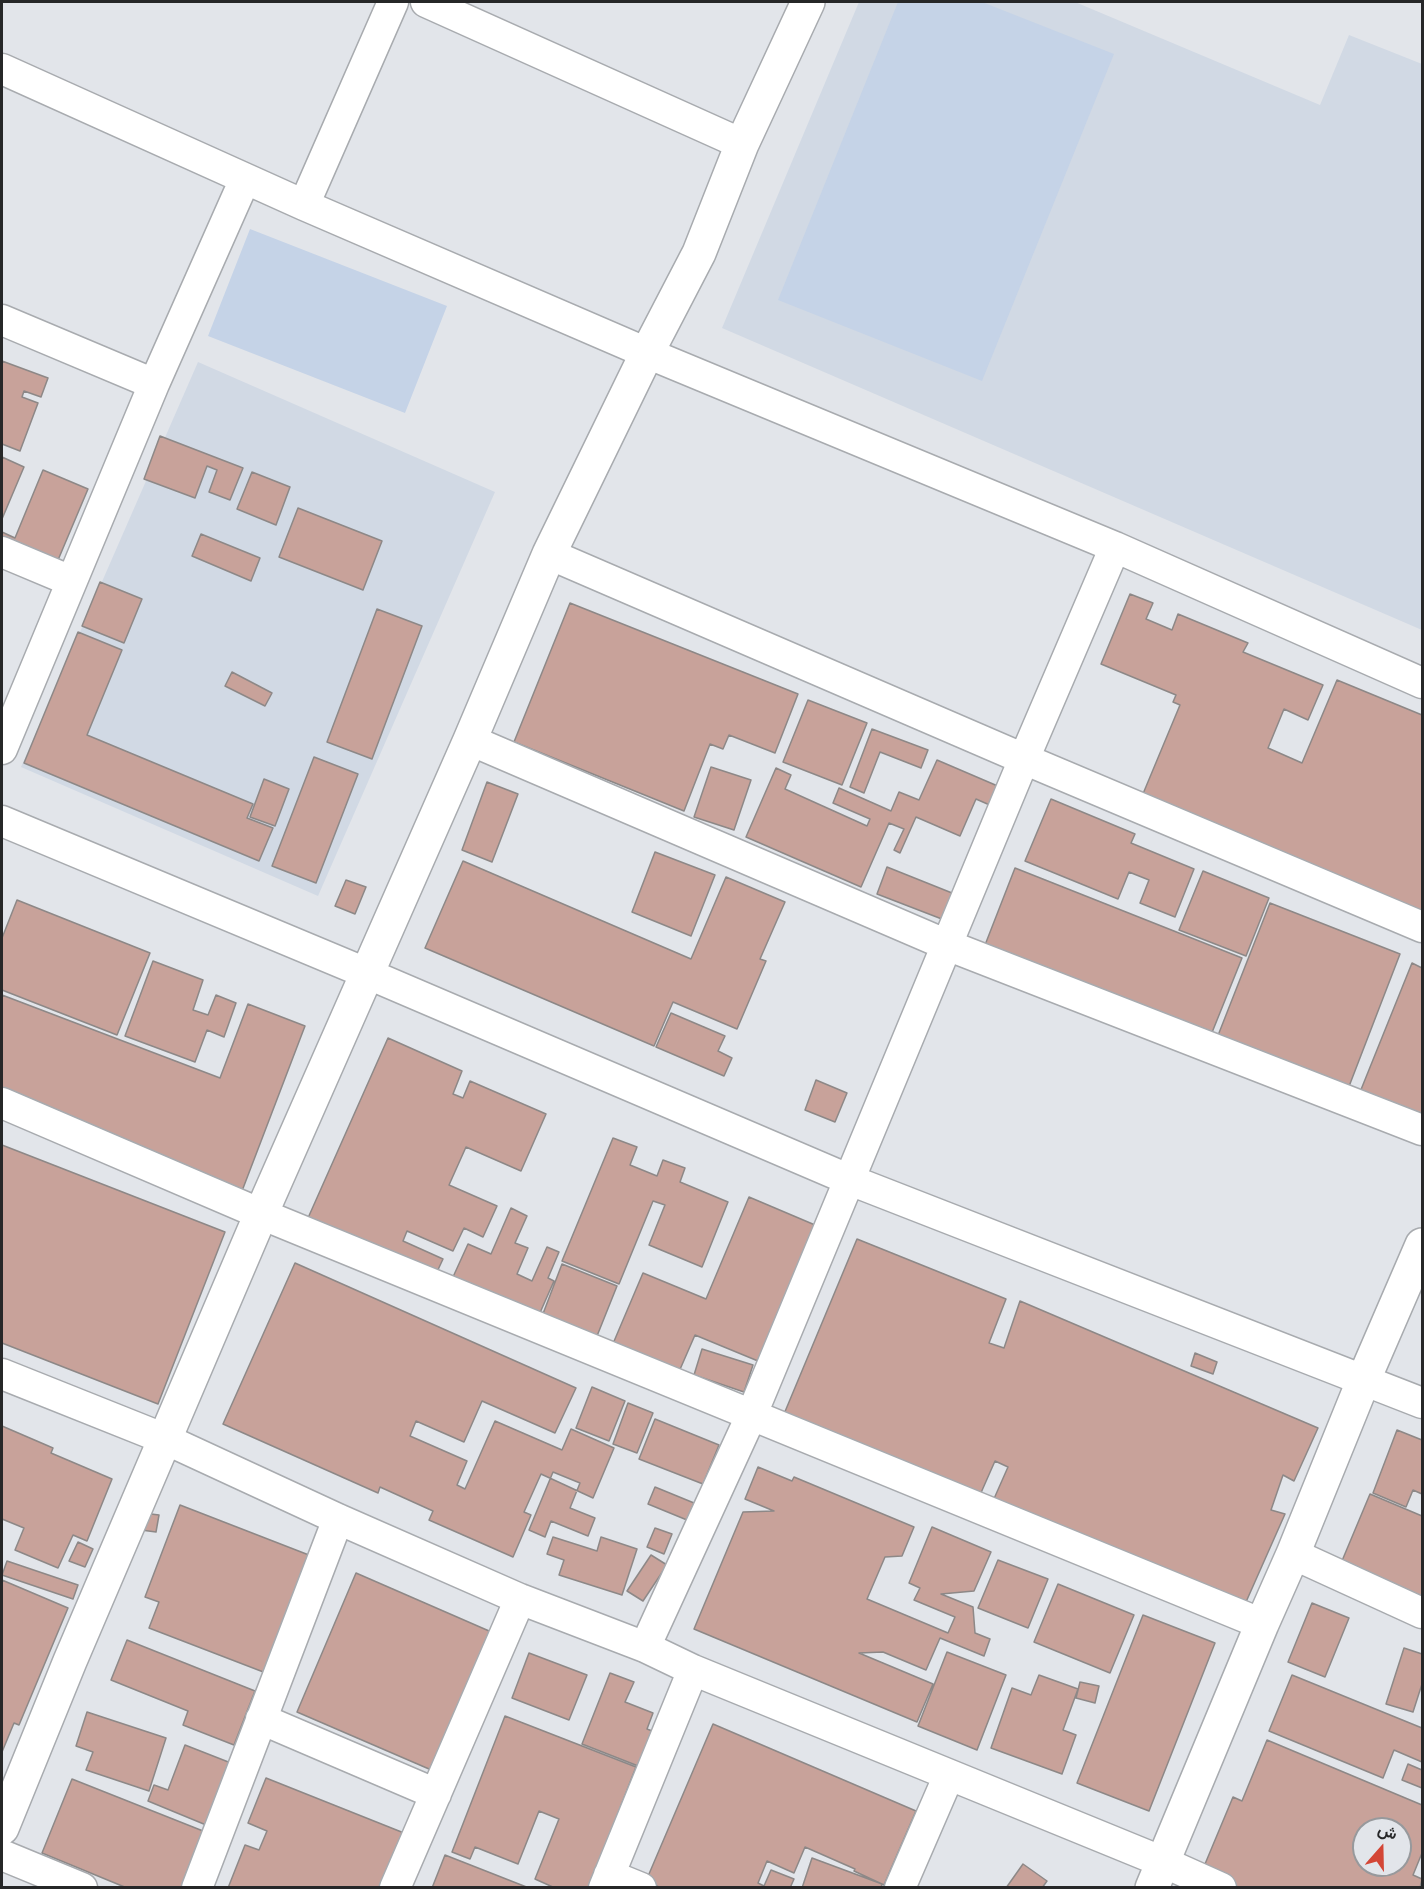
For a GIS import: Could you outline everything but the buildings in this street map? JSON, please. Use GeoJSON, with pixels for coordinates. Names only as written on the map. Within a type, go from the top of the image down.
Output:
{"type":"FeatureCollection","features":[{"type":"Feature","properties":{"kind":"street"},"geometry":{"type":"LineString","coordinates":[[304,205],[393,2]]}},
{"type":"Feature","properties":{"kind":"street"},"geometry":{"type":"LineString","coordinates":[[426,2],[742,144]]}},
{"type":"Feature","properties":{"kind":"street"},"geometry":{"type":"LineString","coordinates":[[2,1828],[70,1661],[261,1214],[470,740],[549,554],[647,353],[699,253],[742,144],[808,2]]}},
{"type":"Feature","properties":{"kind":"street"},"geometry":{"type":"LineString","coordinates":[[2,69],[304,205],[647,353],[1115,548],[1422,683]]}},
{"type":"Feature","properties":{"kind":"street"},"geometry":{"type":"LineString","coordinates":[[2,749],[154,384],[245,178]]}},
{"type":"Feature","properties":{"kind":"street"},"geometry":{"type":"LineString","coordinates":[[2,320],[154,384]]}},
{"type":"Feature","properties":{"kind":"street"},"geometry":{"type":"LineString","coordinates":[[645,1647],[752,1414],[1024,759],[1115,548]]}},
{"type":"Feature","properties":{"kind":"street"},"geometry":{"type":"LineString","coordinates":[[2,552],[71,581]]}},
{"type":"Feature","properties":{"kind":"street"},"geometry":{"type":"LineString","coordinates":[[549,554],[1024,759],[1422,927]]}},
{"type":"Feature","properties":{"kind":"street"},"geometry":{"type":"LineString","coordinates":[[470,740],[948,945],[1422,1130]]}},
{"type":"Feature","properties":{"kind":"street"},"geometry":{"type":"LineString","coordinates":[[4,829],[366,973],[850,1180],[1422,1403]]}},
{"type":"Feature","properties":{"kind":"street"},"geometry":{"type":"LineString","coordinates":[[2,1103],[261,1214],[1262,1624]]}},
{"type":"Feature","properties":{"kind":"street"},"geometry":{"type":"LineString","coordinates":[[1158,1875],[1422,1245]]}},
{"type":"Feature","properties":{"kind":"street"},"geometry":{"type":"LineString","coordinates":[[2,1374],[165,1439],[338,1520],[520,1599],[645,1647],[693,1670],[949,1775],[1158,1875],[1221,1887]]}},
{"type":"Feature","properties":{"kind":"street"},"geometry":{"type":"LineString","coordinates":[[197,1887],[338,1520]]}},
{"type":"Feature","properties":{"kind":"street"},"geometry":{"type":"LineString","coordinates":[[1293,1554],[1422,1612]]}},
{"type":"Feature","properties":{"kind":"street"},"geometry":{"type":"LineString","coordinates":[[395,1887],[520,1599]]}},
{"type":"Feature","properties":{"kind":"street"},"geometry":{"type":"LineString","coordinates":[[641,1887],[607,1881],[693,1670]]}},
{"type":"Feature","properties":{"kind":"street"},"geometry":{"type":"LineString","coordinates":[[261,1719],[436,1794]]}},
{"type":"Feature","properties":{"kind":"street"},"geometry":{"type":"LineString","coordinates":[[900,1887],[949,1775]]}},
{"type":"Feature","properties":{"kind":"street"},"geometry":{"type":"LineString","coordinates":[[2,1855],[82,1887]]}},
{"type":"Feature","properties":{"kind":"shaded area"},"geometry":{"type":"Polygon","coordinates":[[[859,2],[1075,2],[1320,105],[1349,35],[1422,64],[1422,630],[722,328],[859,2]]]}},
{"type":"Feature","properties":{"kind":"shaded area"},"geometry":{"type":"Polygon","coordinates":[[[898,2],[982,2],[1114,54],[982,381],[778,300],[898,2]]]}},
{"type":"Feature","properties":{"kind":"shaded area"},"geometry":{"type":"Polygon","coordinates":[[[250,229],[447,306],[405,413],[208,336],[250,229]]]}},
{"type":"Feature","properties":{"kind":"shaded area"},"geometry":{"type":"Polygon","coordinates":[[[198,362],[495,492],[318,896],[21,767],[198,362]]]}}]}
